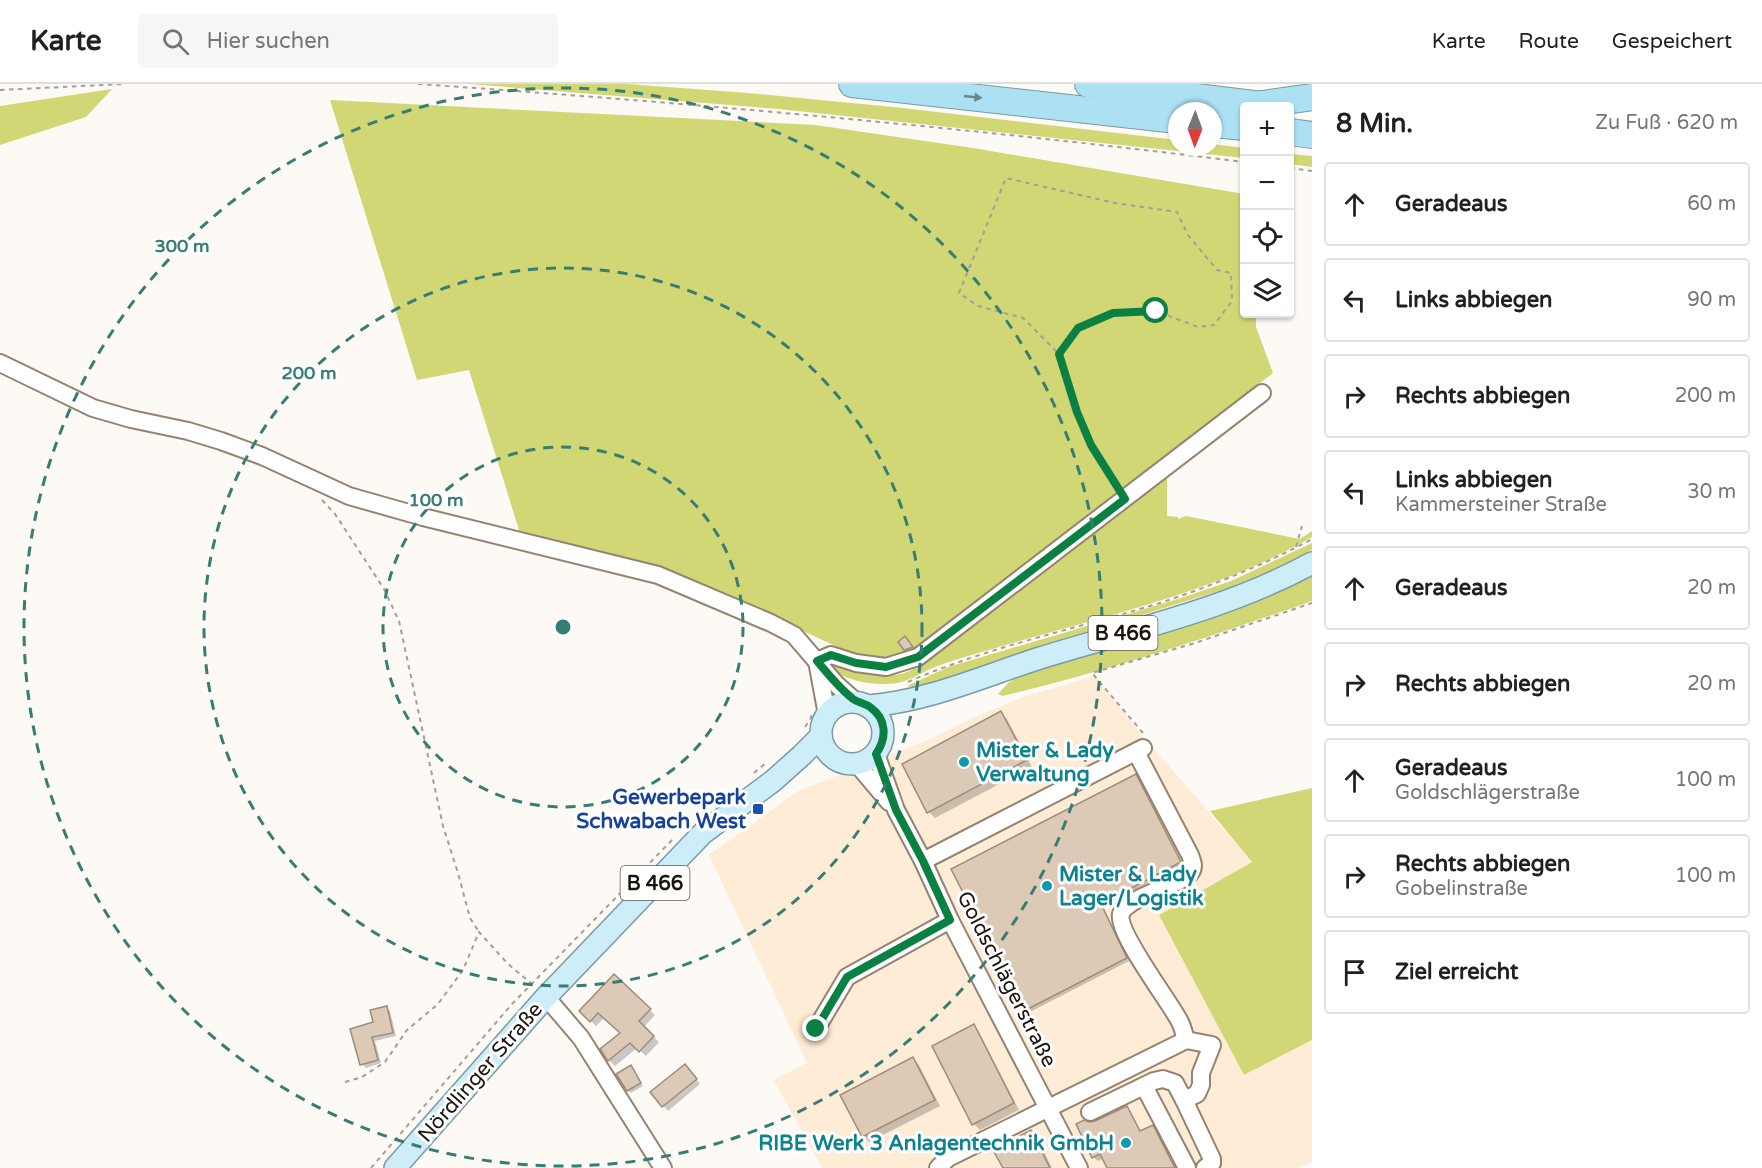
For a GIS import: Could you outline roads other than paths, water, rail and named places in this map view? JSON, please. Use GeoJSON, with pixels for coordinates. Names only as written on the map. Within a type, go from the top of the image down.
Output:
{"type":"FeatureCollection","features":[{"type":"Feature","properties":{"kind":"highway"},"geometry":{"type":"LineString","coordinates":[[852,84],[1168,119]]}},
{"type":"Feature","properties":{"kind":"highway"},"geometry":{"type":"LineString","coordinates":[[1088,84],[1240,103]]}},
{"type":"Feature","properties":{"kind":"highway"},"geometry":{"type":"LineString","coordinates":[[1285,102],[1312,97]]}},
{"type":"Feature","properties":{"kind":"highway"},"geometry":{"type":"LineString","coordinates":[[1294,109],[1312,111]]}},
{"type":"Feature","properties":{"kind":"highway"},"geometry":{"type":"LineString","coordinates":[[1222,125],[1240,127]]}},
{"type":"Feature","properties":{"kind":"highway"},"geometry":{"type":"LineString","coordinates":[[1294,133],[1312,135]]}},
{"type":"Feature","properties":{"kind":"main road","name":"B 466"},"geometry":{"type":"LineString","coordinates":[[862,704],[887,704],[931,694],[995,672],[1190,613],[1290,575],[1312,563]]}},
{"type":"Feature","properties":{"kind":"main road","name":"B 466"},"geometry":{"type":"LineString","coordinates":[[884,731],[901,714],[931,694]]}},
{"type":"Feature","properties":{"kind":"main road"},"geometry":{"type":"LineString","coordinates":[[840,704],[862,704],[877,712],[882,721],[884,739],[871,759],[857,764],[848,764],[833,758],[811,735],[823,721],[819,712],[840,704]]}},
{"type":"Feature","properties":{"kind":"main road","name":"B 466"},"geometry":{"type":"LineString","coordinates":[[539,990],[764,777],[801,756],[811,735]]}},
{"type":"Feature","properties":{"kind":"main road","name":"B 466"},"geometry":{"type":"LineString","coordinates":[[764,777],[833,758]]}},
{"type":"Feature","properties":{"kind":"main road","name":"Nördlinger Straße"},"geometry":{"type":"LineString","coordinates":[[395,1168],[539,990]]}},
{"type":"Feature","properties":{"kind":"street"},"geometry":{"type":"LineString","coordinates":[[0,363],[93,408],[221,441],[262,456],[349,496],[423,517],[658,575],[794,635],[836,684],[862,704]]}},
{"type":"Feature","properties":{"kind":"street"},"geometry":{"type":"LineString","coordinates":[[817,661],[831,655],[856,663],[886,667],[918,657],[1262,393]]}},
{"type":"Feature","properties":{"kind":"street"},"geometry":{"type":"LineString","coordinates":[[817,661],[819,712]]}},
{"type":"Feature","properties":{"kind":"street"},"geometry":{"type":"LineString","coordinates":[[923,861],[1140,750],[1194,864],[1192,872],[1186,878],[1144,895],[1125,907],[1121,914],[1121,923],[1181,1023],[1186,1040]]}},
{"type":"Feature","properties":{"kind":"street","name":"Goldschlägerstraße"},"geometry":{"type":"LineString","coordinates":[[876,754],[896,810],[950,920],[1079,1168]]}},
{"type":"Feature","properties":{"kind":"street","name":"Goldschlägerstraße"},"geometry":{"type":"LineString","coordinates":[[857,764],[896,810]]}},
{"type":"Feature","properties":{"kind":"street"},"geometry":{"type":"LineString","coordinates":[[816,1029],[847,977],[950,920]]}},
{"type":"Feature","properties":{"kind":"street","name":"Nördlinger Straße"},"geometry":{"type":"LineString","coordinates":[[539,990],[581,1038],[663,1168]]}},
{"type":"Feature","properties":{"kind":"street"},"geometry":{"type":"LineString","coordinates":[[942,1166],[948,1158],[1186,1040],[1212,1046],[1201,1073],[1201,1085],[1197,1094],[1184,1100]]}},
{"type":"Feature","properties":{"kind":"street"},"geometry":{"type":"LineString","coordinates":[[1090,1112],[1144,1086],[1163,1079],[1171,1081],[1175,1083],[1184,1100],[1212,1159],[1212,1163],[1205,1168]]}},
{"type":"Feature","properties":{"kind":"street"},"geometry":{"type":"LineString","coordinates":[[1144,1086],[1187,1168]]}},
{"type":"Feature","properties":{"kind":"place","name":"Mister & Lady Verwaltung"},"geometry":{"type":"Point","coordinates":[964,762]}},
{"type":"Feature","properties":{"kind":"place","name":"Gewerbepark Schwabach West"},"geometry":{"type":"Point","coordinates":[758,809]}},
{"type":"Feature","properties":{"kind":"place","name":"Mister & Lady Lager/Logistik"},"geometry":{"type":"Point","coordinates":[1047,886]}},
{"type":"Feature","properties":{"kind":"place","name":"RIBE Werk 3 Anlagentechnik GmbH"},"geometry":{"type":"Point","coordinates":[1126,1143]}}]}
